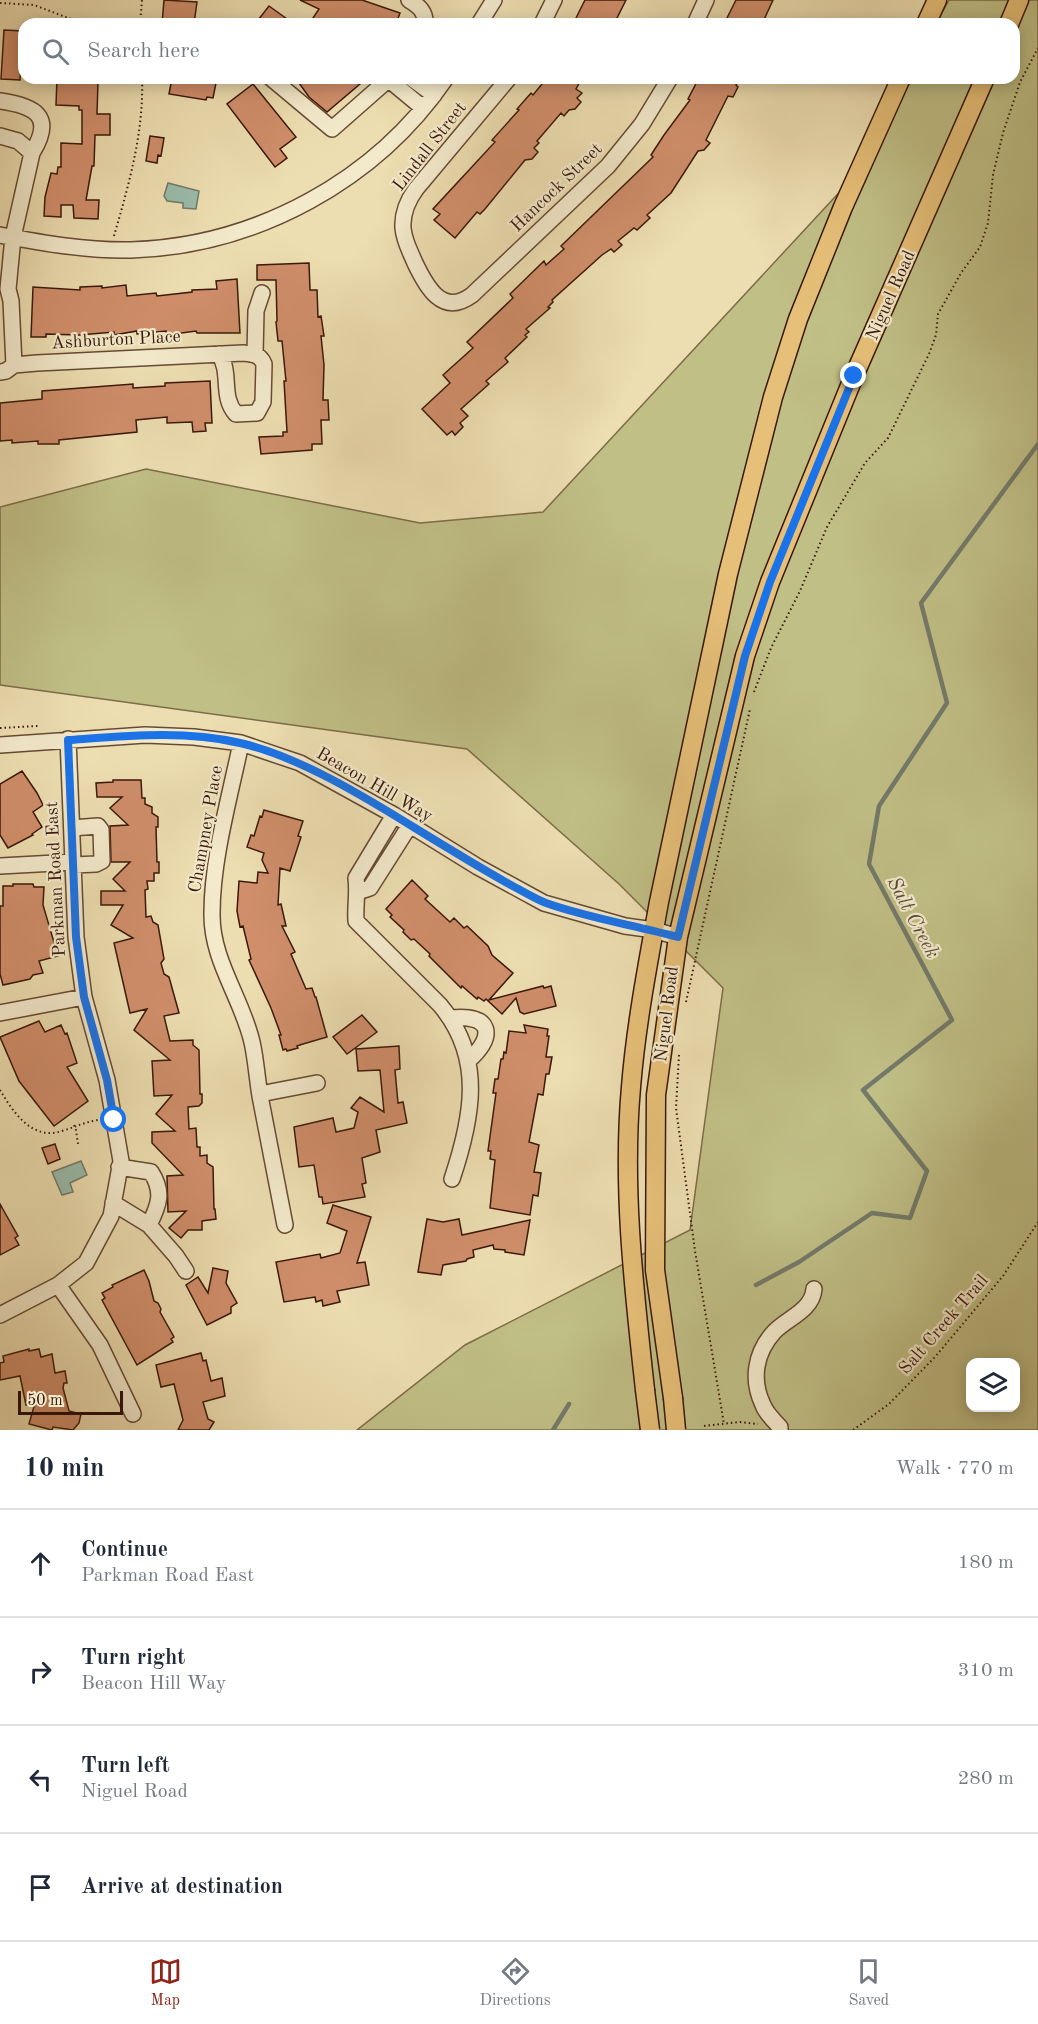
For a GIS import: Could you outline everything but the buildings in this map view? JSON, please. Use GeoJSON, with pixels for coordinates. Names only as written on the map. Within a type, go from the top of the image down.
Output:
{"type":"FeatureCollection","features":[{"type":"Feature","properties":{"kind":"main road"},"geometry":{"type":"LineString","coordinates":[[929,18],[937,0]]}},
{"type":"Feature","properties":{"kind":"main road"},"geometry":{"type":"LineString","coordinates":[[1012,18],[1019,0]]}},
{"type":"Feature","properties":{"kind":"main road","name":"Niguel Road"},"geometry":{"type":"LineString","coordinates":[[650,1430],[631,1263],[628,1170],[631,1086],[654,930],[728,574],[773,397],[798,319],[843,207],[898,84]]}},
{"type":"Feature","properties":{"kind":"main road","name":"Niguel Road"},"geometry":{"type":"LineString","coordinates":[[676,1430],[655,1270],[656,1095],[678,937],[745,656],[770,582],[854,376],[982,84]]}},
{"type":"Feature","properties":{"kind":"street"},"geometry":{"type":"LineString","coordinates":[[410,0],[423,12],[424,18]]}},
{"type":"Feature","properties":{"kind":"street"},"geometry":{"type":"LineString","coordinates":[[485,18],[494,0]]}},
{"type":"Feature","properties":{"kind":"street"},"geometry":{"type":"LineString","coordinates":[[545,18],[554,0]]}},
{"type":"Feature","properties":{"kind":"street"},"geometry":{"type":"LineString","coordinates":[[698,18],[706,0]]}},
{"type":"Feature","properties":{"kind":"street"},"geometry":{"type":"LineString","coordinates":[[278,84],[332,129],[383,84]]}},
{"type":"Feature","properties":{"kind":"street"},"geometry":{"type":"LineString","coordinates":[[395,84],[423,108]]}},
{"type":"Feature","properties":{"kind":"street"},"geometry":{"type":"LineString","coordinates":[[419,84],[434,95]]}},
{"type":"Feature","properties":{"kind":"street"},"geometry":{"type":"LineString","coordinates":[[7,236],[84,248],[130,250],[175,246],[239,232],[281,216],[329,190],[375,158],[406,129],[442,84]]}},
{"type":"Feature","properties":{"kind":"street","name":"Lindall Street"},"geometry":{"type":"LineString","coordinates":[[449,301],[433,294],[426,284],[405,240],[404,215],[416,189],[504,84]]}},
{"type":"Feature","properties":{"kind":"street","name":"Hancock Street"},"geometry":{"type":"LineString","coordinates":[[449,301],[461,301],[472,295],[608,166],[642,124],[666,84]]}},
{"type":"Feature","properties":{"kind":"street"},"geometry":{"type":"LineString","coordinates":[[0,101],[23,104],[33,110],[39,118],[42,129],[39,141],[32,153],[7,236],[4,293],[11,301],[14,365]]}},
{"type":"Feature","properties":{"kind":"street"},"geometry":{"type":"LineString","coordinates":[[0,136],[18,141],[32,153]]}},
{"type":"Feature","properties":{"kind":"street"},"geometry":{"type":"LineString","coordinates":[[219,354],[225,362],[228,405],[236,414],[257,413],[263,402],[264,364],[262,359],[255,354],[256,311],[262,293]]}},
{"type":"Feature","properties":{"kind":"street","name":"Ashburton Place"},"geometry":{"type":"LineString","coordinates":[[0,372],[14,365],[255,354]]}},
{"type":"Feature","properties":{"kind":"street","name":"Beacon Hill Way"},"geometry":{"type":"LineString","coordinates":[[0,745],[145,735],[194,737],[241,743],[300,763],[544,903],[625,926],[654,930],[678,937]]}},
{"type":"Feature","properties":{"kind":"street","name":"Parkman Road East"},"geometry":{"type":"LineString","coordinates":[[0,1315],[58,1285],[86,1263],[111,1216],[121,1161],[107,1080],[84,997],[76,937],[68,740]]}},
{"type":"Feature","properties":{"kind":"street","name":"Champney Place"},"geometry":{"type":"LineString","coordinates":[[241,743],[222,833],[212,914],[215,940],[222,966],[239,1004],[252,1042],[285,1225]]}},
{"type":"Feature","properties":{"kind":"street"},"geometry":{"type":"LineString","coordinates":[[394,815],[356,878],[358,892],[354,905],[356,921],[451,1018],[461,1036],[468,1060],[470,1105],[465,1138],[452,1179]]}},
{"type":"Feature","properties":{"kind":"street"},"geometry":{"type":"LineString","coordinates":[[358,892],[370,888],[410,825]]}},
{"type":"Feature","properties":{"kind":"street"},"geometry":{"type":"LineString","coordinates":[[0,866],[96,864],[102,861],[101,830],[98,826],[72,828]]}},
{"type":"Feature","properties":{"kind":"street"},"geometry":{"type":"LineString","coordinates":[[0,1013],[84,997]]}},
{"type":"Feature","properties":{"kind":"street"},"geometry":{"type":"LineString","coordinates":[[451,1018],[473,1018],[486,1029],[483,1044],[468,1060]]}},
{"type":"Feature","properties":{"kind":"street"},"geometry":{"type":"LineString","coordinates":[[260,1094],[318,1083]]}},
{"type":"Feature","properties":{"kind":"street"},"geometry":{"type":"LineString","coordinates":[[119,1167],[151,1172],[158,1182],[159,1206],[149,1225]]}},
{"type":"Feature","properties":{"kind":"street"},"geometry":{"type":"LineString","coordinates":[[113,1203],[149,1225],[186,1271]]}},
{"type":"Feature","properties":{"kind":"street"},"geometry":{"type":"LineString","coordinates":[[58,1285],[99,1345],[133,1414]]}},
{"type":"Feature","properties":{"kind":"street"},"geometry":{"type":"LineString","coordinates":[[772,1429],[780,1427],[763,1407],[755,1383],[758,1356],[774,1332],[802,1310],[813,1298],[814,1289]]}},
{"type":"Feature","properties":{"kind":"path"},"geometry":{"type":"LineString","coordinates":[[140,18],[142,0]]}},
{"type":"Feature","properties":{"kind":"path"},"geometry":{"type":"LineString","coordinates":[[0,3],[34,5],[68,18]]}},
{"type":"Feature","properties":{"kind":"path"},"geometry":{"type":"LineString","coordinates":[[1020,82],[1038,48]]}},
{"type":"Feature","properties":{"kind":"path"},"geometry":{"type":"LineString","coordinates":[[114,236],[129,185],[140,127],[142,84]]}},
{"type":"Feature","properties":{"kind":"path"},"geometry":{"type":"LineString","coordinates":[[754,693],[771,648],[800,591],[827,527],[865,463],[888,438],[929,354],[936,335],[938,314],[961,273],[980,247],[988,223],[993,175],[1003,133],[1019,84]]}},
{"type":"Feature","properties":{"kind":"path"},"geometry":{"type":"LineString","coordinates":[[685,1006],[751,705]]}},
{"type":"Feature","properties":{"kind":"path"},"geometry":{"type":"LineString","coordinates":[[679,1052],[676,1108],[695,1251],[724,1424]]}},
{"type":"Feature","properties":{"kind":"path"},"geometry":{"type":"LineString","coordinates":[[0,1090],[23,1123],[44,1133],[61,1131],[74,1125],[97,1120],[114,1120]]}},
{"type":"Feature","properties":{"kind":"path"},"geometry":{"type":"LineString","coordinates":[[74,1125],[78,1144]]}},
{"type":"Feature","properties":{"kind":"path","name":"Salt Creek Trail"},"geometry":{"type":"LineString","coordinates":[[853,1430],[889,1404],[934,1357],[1003,1276],[1038,1222]]}},
{"type":"Feature","properties":{"kind":"path"},"geometry":{"type":"LineString","coordinates":[[704,1426],[740,1422],[759,1424],[772,1429]]}},
{"type":"Feature","properties":{"kind":"shaded area"},"geometry":{"type":"Polygon","coordinates":[[[949,0],[1038,0],[1038,1430],[357,1430],[465,1345],[690,1230],[723,988],[619,884],[467,749],[0,685],[0,507],[146,469],[420,523],[543,512],[860,170],[905,84],[1020,84],[1020,18],[939,18],[949,0]]]}},
{"type":"Feature","properties":{"kind":"shaded area"},"geometry":{"type":"Polygon","coordinates":[[[168,183],[199,191],[196,209],[183,208],[183,203],[167,201],[164,196],[168,183]]]}},
{"type":"Feature","properties":{"kind":"shaded area"},"geometry":{"type":"Polygon","coordinates":[[[81,1161],[87,1175],[70,1183],[73,1192],[62,1195],[52,1172],[81,1161]]]}},
{"type":"Feature","properties":{"kind":"waterway","name":"Salt Creek"},"geometry":{"type":"LineString","coordinates":[[756,1285],[799,1262],[872,1213],[910,1218],[927,1171],[863,1090],[952,1020],[869,864],[879,806],[947,703],[921,603],[1038,444]]}},
{"type":"Feature","properties":{"kind":"waterway","name":"Salt Creek"},"geometry":{"type":"LineString","coordinates":[[553,1430],[569,1404]]}},
{"type":"Feature","properties":{"kind":"route"},"geometry":{"type":"LineString","coordinates":[[114,1120],[107,1080],[84,997],[76,937],[68,740],[145,735],[194,737],[241,743],[300,763],[544,903],[625,926],[654,930],[678,937],[745,656],[770,582],[854,376]]}}]}
